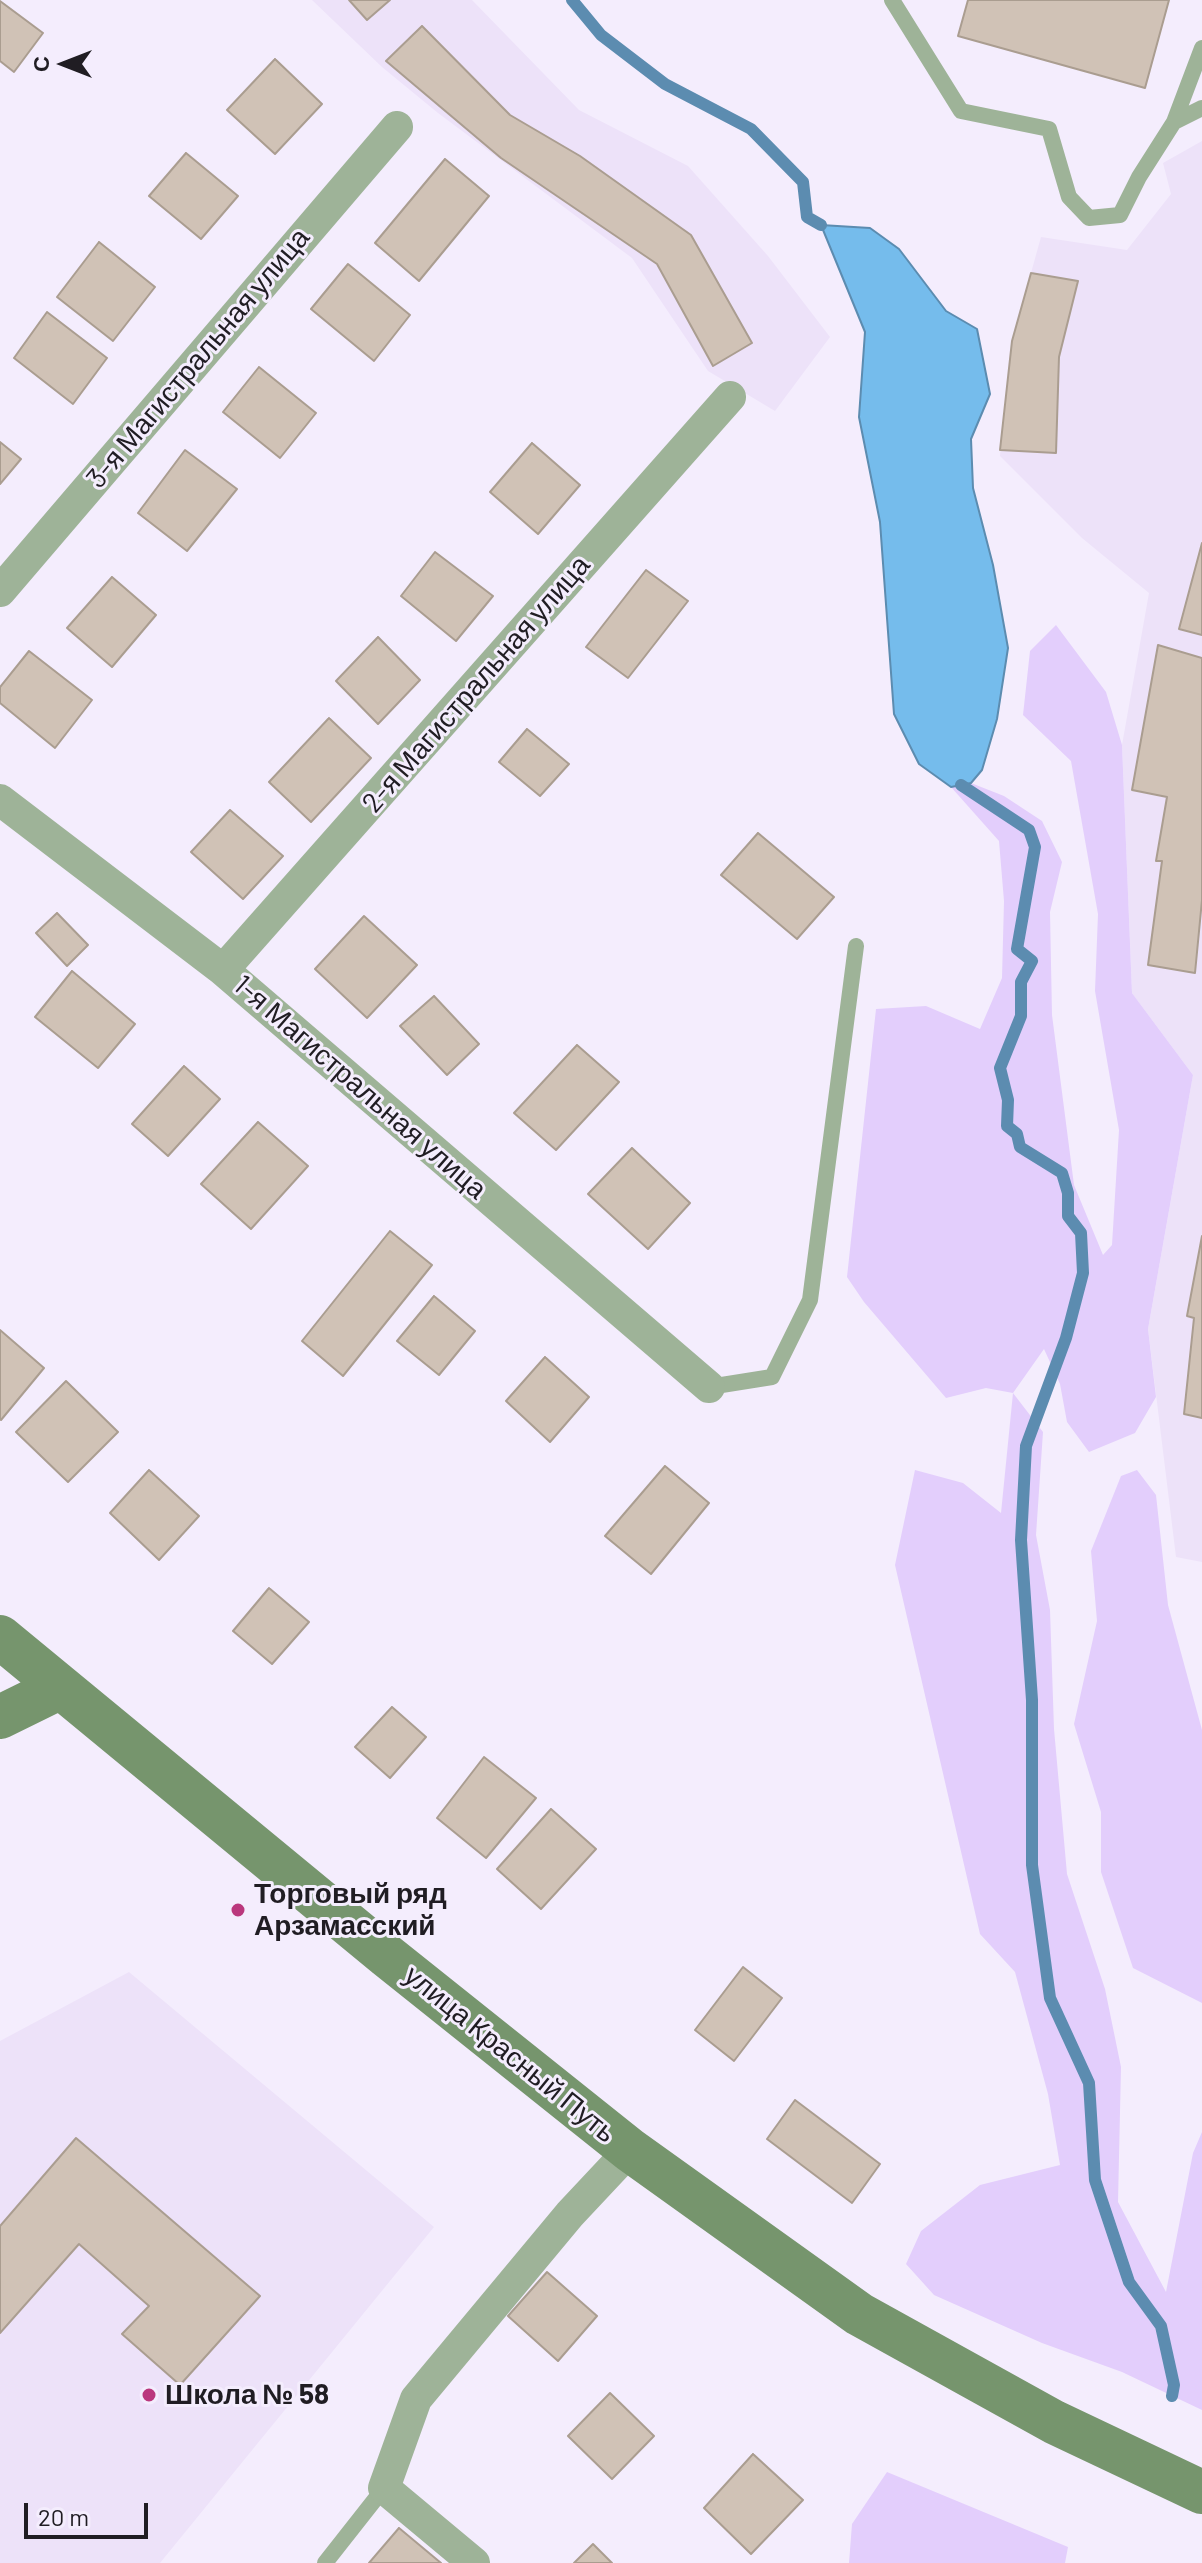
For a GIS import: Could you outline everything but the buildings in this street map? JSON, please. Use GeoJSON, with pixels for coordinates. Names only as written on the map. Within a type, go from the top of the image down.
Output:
{"type":"FeatureCollection","features":[{"type":"Feature","properties":{"kind":"main road","name":"улица Красный Путь"},"geometry":{"type":"LineString","coordinates":[[0,1637],[630,2150],[859,2314],[1054,2422],[1202,2492]]}},
{"type":"Feature","properties":{"kind":"main road"},"geometry":{"type":"LineString","coordinates":[[0,1717],[59,1688]]}},
{"type":"Feature","properties":{"kind":"street","name":"3-я Магистральная улица"},"geometry":{"type":"LineString","coordinates":[[0,591],[397,127]]}},
{"type":"Feature","properties":{"kind":"street","name":"2-я Магистральная улица"},"geometry":{"type":"LineString","coordinates":[[223,970],[730,397]]}},
{"type":"Feature","properties":{"kind":"street","name":"1-я Магистральная улица"},"geometry":{"type":"LineString","coordinates":[[0,800],[223,970],[709,1387]]}},
{"type":"Feature","properties":{"kind":"street"},"geometry":{"type":"LineString","coordinates":[[474,2563],[384,2488],[416,2399],[560,2225],[630,2150]]}},
{"type":"Feature","properties":{"kind":"lane"},"geometry":{"type":"LineString","coordinates":[[892,0],[961,111],[1049,129],[1069,197],[1089,218],[1120,215],[1139,177],[1174,122],[1202,48]]}},
{"type":"Feature","properties":{"kind":"lane"},"geometry":{"type":"LineString","coordinates":[[1174,122],[1202,108]]}},
{"type":"Feature","properties":{"kind":"lane"},"geometry":{"type":"LineString","coordinates":[[709,1387],[772,1377],[810,1300],[856,946]]}},
{"type":"Feature","properties":{"kind":"lane"},"geometry":{"type":"LineString","coordinates":[[325,2563],[384,2488]]}},
{"type":"Feature","properties":{"kind":"shaded area"},"geometry":{"type":"Polygon","coordinates":[[[312,0],[472,0],[579,110],[688,166],[768,256],[830,337],[775,411],[708,371],[632,258],[438,113],[382,67],[312,0]]]}},
{"type":"Feature","properties":{"kind":"shaded area"},"geometry":{"type":"Polygon","coordinates":[[[1202,141],[1202,1562],[1176,1557],[1148,1329],[1193,1075],[1132,993],[1122,745],[1149,593],[1082,538],[1000,456],[1012,341],[1041,237],[1127,250],[1171,194],[1163,163],[1202,141]]]}},
{"type":"Feature","properties":{"kind":"shaded area"},"geometry":{"type":"Polygon","coordinates":[[[1056,625],[1106,692],[1122,745],[1132,993],[1193,1075],[1148,1329],[1156,1397],[1135,1433],[1089,1452],[1067,1422],[1060,1384],[1044,1349],[1013,1393],[986,1388],[946,1398],[864,1302],[847,1277],[876,1009],[926,1006],[980,1029],[1002,978],[1004,901],[999,841],[951,787],[971,783],[1004,796],[1042,821],[1062,862],[1050,912],[1052,1015],[1074,1185],[1103,1255],[1112,1245],[1119,1130],[1095,991],[1098,914],[1071,761],[1023,715],[1030,651],[1056,625]]]}},
{"type":"Feature","properties":{"kind":"shaded area"},"geometry":{"type":"Polygon","coordinates":[[[1013,1393],[1043,1432],[1036,1535],[1050,1610],[1054,1729],[1067,1874],[1105,1989],[1121,2067],[1118,2202],[1166,2292],[1193,2153],[1202,2132],[1202,2410],[1122,2372],[1042,2343],[934,2295],[906,2264],[921,2231],[980,2185],[1060,2165],[1048,2094],[1015,1972],[980,1934],[895,1565],[915,1470],[963,1483],[1001,1513],[1013,1393]]]}},
{"type":"Feature","properties":{"kind":"shaded area"},"geometry":{"type":"Polygon","coordinates":[[[1137,1470],[1156,1495],[1168,1605],[1202,1730],[1202,2003],[1133,1968],[1101,1872],[1101,1812],[1074,1724],[1097,1621],[1091,1551],[1121,1476],[1137,1470]]]}},
{"type":"Feature","properties":{"kind":"shaded area","name":"Школа № 58"},"geometry":{"type":"Polygon","coordinates":[[[129,1972],[434,2227],[160,2563],[0,2563],[0,2041],[129,1972]]]}},
{"type":"Feature","properties":{"kind":"shaded area"},"geometry":{"type":"Polygon","coordinates":[[[887,2472],[1068,2547],[1065,2563],[849,2563],[852,2524],[887,2472]]]}},
{"type":"Feature","properties":{"kind":"water"},"geometry":{"type":"Polygon","coordinates":[[[821,225],[870,228],[899,249],[946,311],[977,329],[990,394],[971,439],[973,488],[993,565],[1008,648],[997,719],[982,770],[971,783],[951,787],[919,764],[894,714],[880,522],[859,417],[865,332],[821,225]]]}},
{"type":"Feature","properties":{"kind":"waterway"},"geometry":{"type":"LineString","coordinates":[[572,0],[601,35],[665,84],[751,129],[803,182],[807,217],[821,225]]}},
{"type":"Feature","properties":{"kind":"waterway"},"geometry":{"type":"LineString","coordinates":[[961,785],[1029,830],[1035,847],[1017,949],[1032,961],[1021,982],[1021,1016],[1000,1068],[1008,1100],[1007,1126],[1017,1134],[1020,1147],[1062,1173],[1068,1193],[1068,1216],[1081,1233],[1083,1273],[1066,1338],[1026,1446],[1021,1540],[1032,1700],[1032,1865],[1050,1998],[1089,2083],[1095,2180],[1129,2282],[1161,2326],[1174,2385],[1172,2396]]}},
{"type":"Feature","properties":{"kind":"place","name":"Торговый ряд Арзамасский"},"geometry":{"type":"Point","coordinates":[238,1910]}},
{"type":"Feature","properties":{"kind":"place","name":"Школа № 58"},"geometry":{"type":"Point","coordinates":[149,2395]}}]}
